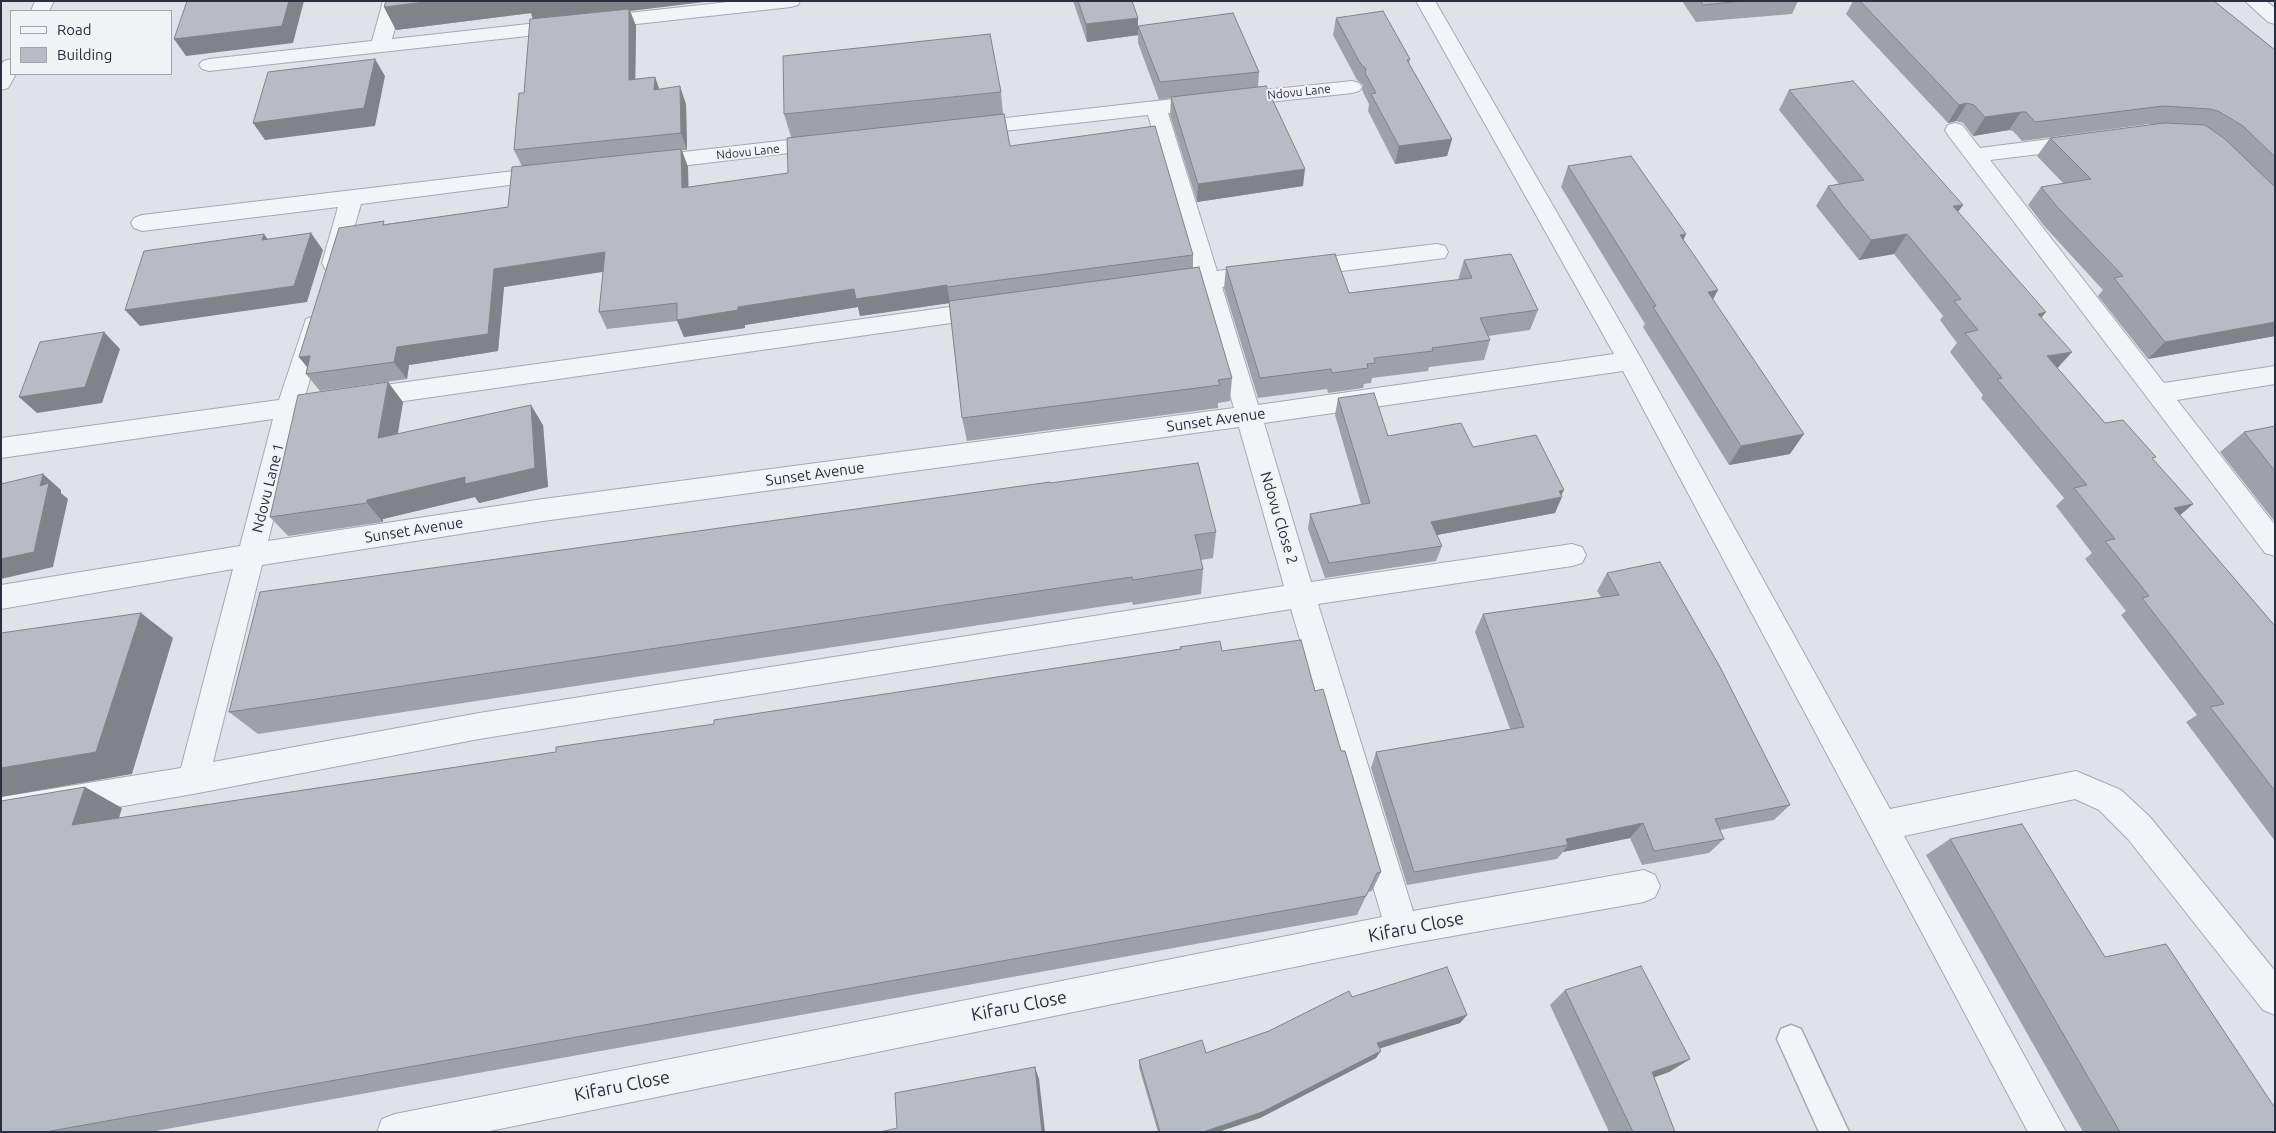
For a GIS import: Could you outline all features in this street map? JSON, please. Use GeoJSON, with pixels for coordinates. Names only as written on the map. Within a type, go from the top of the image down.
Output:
{"type":"FeatureCollection","features":[{"type":"Feature","properties":{"kind":"street"},"geometry":{"type":"LineString","coordinates":[[380,46],[393,1]]}},
{"type":"Feature","properties":{"kind":"street"},"geometry":{"type":"LineString","coordinates":[[209,65],[791,1]]}},
{"type":"Feature","properties":{"kind":"street"},"geometry":{"type":"LineString","coordinates":[[1425,1],[1630,361],[1880,826],[2048,1132]]}},
{"type":"Feature","properties":{"kind":"street"},"geometry":{"type":"LineString","coordinates":[[2254,1],[2275,18]]}},
{"type":"Feature","properties":{"kind":"street"},"geometry":{"type":"LineString","coordinates":[[1,84],[10,67]]}},
{"type":"Feature","properties":{"kind":"street","name":"Ndovu Lane"},"geometry":{"type":"LineString","coordinates":[[950,130],[1352,87]]}},
{"type":"Feature","properties":{"kind":"street","name":"Ndovu Close 2"},"geometry":{"type":"LineString","coordinates":[[1156,107],[1402,929]]}},
{"type":"Feature","properties":{"kind":"street"},"geometry":{"type":"LineString","coordinates":[[1955,130],[2275,545]]}},
{"type":"Feature","properties":{"kind":"street"},"geometry":{"type":"LineString","coordinates":[[1976,155],[2101,139]]}},
{"type":"Feature","properties":{"kind":"street","name":"Ndovu Lane"},"geometry":{"type":"LineString","coordinates":[[625,165],[842,142]]}},
{"type":"Feature","properties":{"kind":"street"},"geometry":{"type":"LineString","coordinates":[[142,222],[566,172]]}},
{"type":"Feature","properties":{"kind":"street","name":"Ndovu Lane 1"},"geometry":{"type":"LineString","coordinates":[[192,780],[252,555],[288,407],[352,198]]}},
{"type":"Feature","properties":{"kind":"street"},"geometry":{"type":"LineString","coordinates":[[1139,289],[1437,252]]}},
{"type":"Feature","properties":{"kind":"street"},"geometry":{"type":"LineString","coordinates":[[1,448],[1010,307]]}},
{"type":"Feature","properties":{"kind":"street","name":"Sunset Avenue"},"geometry":{"type":"LineString","coordinates":[[1,597],[252,555],[543,510],[1249,416],[1630,361]]}},
{"type":"Feature","properties":{"kind":"street"},"geometry":{"type":"LineString","coordinates":[[2159,393],[2275,375]]}},
{"type":"Feature","properties":{"kind":"street"},"geometry":{"type":"LineString","coordinates":[[1,812],[192,780],[479,726],[1572,554]]}},
{"type":"Feature","properties":{"kind":"street"},"geometry":{"type":"LineString","coordinates":[[1880,826],[2076,786],[2110,800],[2139,828],[2275,998]]}},
{"type":"Feature","properties":{"kind":"street","name":"Kifaru Close"},"geometry":{"type":"LineString","coordinates":[[395,1132],[1402,929],[1644,886]]}},
{"type":"Feature","properties":{"kind":"lane"},"geometry":{"type":"LineString","coordinates":[[1792,1039],[1834,1132]]}},
{"type":"Feature","properties":{"kind":"building"},"geometry":{"type":"Polygon","coordinates":[[[187,1],[289,1],[282,26],[174,39],[187,1]]]}},
{"type":"Feature","properties":{"kind":"building"},"geometry":{"type":"Polygon","coordinates":[[[386,1],[432,1],[384,7],[386,1]]]}},
{"type":"Feature","properties":{"kind":"building"},"geometry":{"type":"Polygon","coordinates":[[[1078,1],[1132,1],[1138,18],[1086,24],[1078,1]]]}},
{"type":"Feature","properties":{"kind":"building"},"geometry":{"type":"Polygon","coordinates":[[[1701,1],[1743,1],[1703,5],[1701,1]]]}},
{"type":"Feature","properties":{"kind":"building"},"geometry":{"type":"Polygon","coordinates":[[[1860,1],[2214,1],[2275,50],[2275,157],[2243,126],[2218,111],[2210,109],[2163,106],[2035,122],[2026,112],[1985,117],[1974,105],[1967,103],[1959,105],[1860,1]]]}},
{"type":"Feature","properties":{"kind":"building"},"geometry":{"type":"Polygon","coordinates":[[[629,9],[629,80],[655,77],[654,90],[680,86],[681,133],[514,150],[519,93],[524,93],[530,19],[629,9]]]}},
{"type":"Feature","properties":{"kind":"building"},"geometry":{"type":"Polygon","coordinates":[[[1383,11],[1410,59],[1407,60],[1452,139],[1399,146],[1371,94],[1376,93],[1365,73],[1366,69],[1360,63],[1336,18],[1383,11]]]}},
{"type":"Feature","properties":{"kind":"building"},"geometry":{"type":"Polygon","coordinates":[[[1233,13],[1259,72],[1160,82],[1138,26],[1233,13]]]}},
{"type":"Feature","properties":{"kind":"building"},"geometry":{"type":"Polygon","coordinates":[[[990,34],[1001,92],[784,114],[783,56],[990,34]]]}},
{"type":"Feature","properties":{"kind":"building"},"geometry":{"type":"Polygon","coordinates":[[[375,59],[364,108],[253,123],[268,72],[375,59]]]}},
{"type":"Feature","properties":{"kind":"building"},"geometry":{"type":"Polygon","coordinates":[[[1853,81],[1963,205],[1953,206],[2046,312],[2038,314],[2072,352],[2047,356],[2105,423],[2123,420],[2156,457],[2152,458],[2193,504],[2174,508],[2275,626],[2275,791],[2210,707],[2224,704],[2142,598],[2149,596],[2105,541],[2115,539],[2074,488],[2087,485],[1997,379],[2002,378],[1965,333],[1978,330],[1954,301],[1961,299],[1907,234],[1871,240],[1828,186],[1864,180],[1789,90],[1853,81]]]}},
{"type":"Feature","properties":{"kind":"building"},"geometry":{"type":"Polygon","coordinates":[[[1266,86],[1305,169],[1198,184],[1171,97],[1266,86]]]}},
{"type":"Feature","properties":{"kind":"building"},"geometry":{"type":"Polygon","coordinates":[[[1004,114],[1010,146],[1155,126],[1193,255],[947,287],[947,285],[856,299],[854,289],[738,307],[738,310],[677,320],[677,303],[599,312],[605,252],[494,269],[488,334],[397,347],[394,362],[306,374],[310,356],[299,357],[339,228],[384,221],[383,225],[508,207],[512,167],[681,149],[682,188],[788,173],[787,138],[1004,114]]]}},
{"type":"Feature","properties":{"kind":"building"},"geometry":{"type":"Polygon","coordinates":[[[2164,123],[2205,125],[2225,139],[2275,187],[2275,322],[2165,342],[2114,278],[2123,276],[2059,209],[2041,187],[2091,179],[2050,138],[2164,123]]]}},
{"type":"Feature","properties":{"kind":"building"},"geometry":{"type":"Polygon","coordinates":[[[1631,156],[1686,234],[1680,235],[1718,290],[1708,292],[1804,434],[1741,446],[1653,307],[1656,306],[1568,166],[1631,156]]]}},
{"type":"Feature","properties":{"kind":"building"},"geometry":{"type":"Polygon","coordinates":[[[311,233],[294,286],[125,310],[144,251],[264,234],[262,240],[311,233]]]}},
{"type":"Feature","properties":{"kind":"building"},"geometry":{"type":"Polygon","coordinates":[[[1335,254],[1349,293],[1472,278],[1464,260],[1511,254],[1538,310],[1480,318],[1490,340],[1432,348],[1433,351],[1374,358],[1375,363],[1367,364],[1368,368],[1332,373],[1331,369],[1260,378],[1226,267],[1335,254]]]}},
{"type":"Feature","properties":{"kind":"building"},"geometry":{"type":"Polygon","coordinates":[[[1199,267],[1232,378],[1218,380],[1220,385],[962,418],[949,301],[1199,267]]]}},
{"type":"Feature","properties":{"kind":"building"},"geometry":{"type":"Polygon","coordinates":[[[104,332],[85,387],[19,397],[40,342],[104,332]]]}},
{"type":"Feature","properties":{"kind":"building"},"geometry":{"type":"Polygon","coordinates":[[[388,382],[378,438],[531,405],[535,468],[465,484],[465,477],[367,500],[367,503],[270,517],[298,395],[388,382]]]}},
{"type":"Feature","properties":{"kind":"building"},"geometry":{"type":"Polygon","coordinates":[[[1374,393],[1388,436],[1461,423],[1473,447],[1536,435],[1564,490],[1559,491],[1562,497],[1431,522],[1442,546],[1329,563],[1310,514],[1370,503],[1338,398],[1374,393]]]}},
{"type":"Feature","properties":{"kind":"building"},"geometry":{"type":"Polygon","coordinates":[[[2275,426],[2275,471],[2244,432],[2275,426]]]}},
{"type":"Feature","properties":{"kind":"building"},"geometry":{"type":"Polygon","coordinates":[[[1198,463],[1216,532],[1195,535],[1203,569],[1133,580],[1132,577],[229,712],[260,592],[1198,463]]]}},
{"type":"Feature","properties":{"kind":"building"},"geometry":{"type":"Polygon","coordinates":[[[43,474],[40,486],[49,483],[34,552],[1,559],[1,484],[43,474]]]}},
{"type":"Feature","properties":{"kind":"building"},"geometry":{"type":"Polygon","coordinates":[[[1660,562],[1720,667],[1790,805],[1715,819],[1724,839],[1654,851],[1643,823],[1566,839],[1568,845],[1414,872],[1376,752],[1524,727],[1483,614],[1619,595],[1607,573],[1660,562]]]}},
{"type":"Feature","properties":{"kind":"building"},"geometry":{"type":"Polygon","coordinates":[[[141,613],[96,752],[1,768],[1,633],[141,613]]]}},
{"type":"Feature","properties":{"kind":"building"},"geometry":{"type":"Polygon","coordinates":[[[1301,640],[1315,691],[1323,689],[1341,751],[1345,751],[1381,872],[1377,873],[1366,896],[45,1132],[1,1132],[1,801],[85,787],[72,825],[556,752],[556,747],[714,724],[714,720],[1181,649],[1180,647],[1220,641],[1222,651],[1301,640]]]}},
{"type":"Feature","properties":{"kind":"building"},"geometry":{"type":"Polygon","coordinates":[[[2022,824],[2105,957],[2166,944],[2275,1108],[2275,1132],[2120,1132],[1950,839],[2022,824]]]}},
{"type":"Feature","properties":{"kind":"building"},"geometry":{"type":"Polygon","coordinates":[[[1641,966],[1690,1059],[1652,1072],[1675,1132],[1633,1132],[1565,990],[1641,966]]]}},
{"type":"Feature","properties":{"kind":"building"},"geometry":{"type":"Polygon","coordinates":[[[1447,967],[1467,1015],[1377,1043],[1381,1051],[1262,1112],[1203,1132],[1160,1132],[1139,1060],[1202,1040],[1206,1053],[1269,1031],[1349,991],[1352,997],[1447,967]]]}},
{"type":"Feature","properties":{"kind":"building"},"geometry":{"type":"Polygon","coordinates":[[[1035,1067],[1042,1132],[880,1132],[897,1128],[895,1093],[1035,1067]]]}}]}
